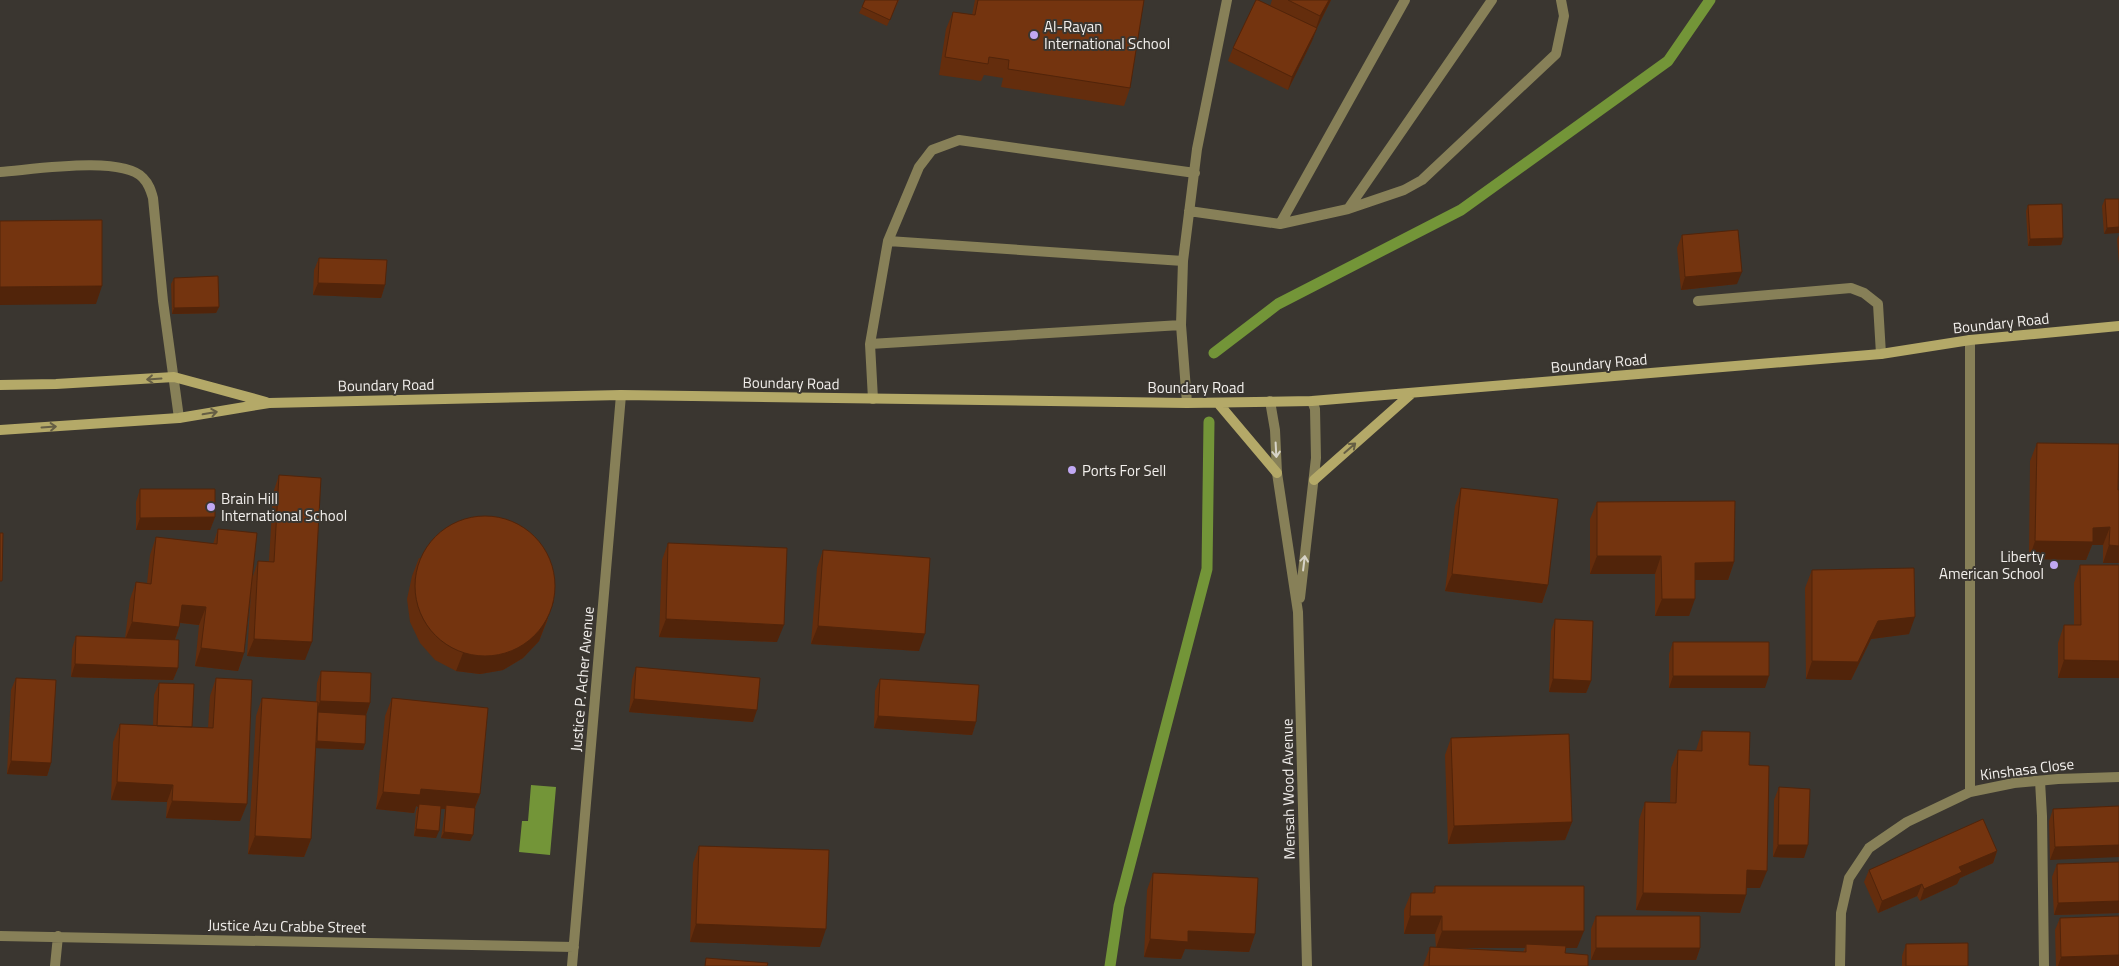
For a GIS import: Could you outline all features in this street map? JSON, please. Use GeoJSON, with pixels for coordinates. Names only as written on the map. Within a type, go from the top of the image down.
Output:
{"type":"FeatureCollection","features":[{"type":"Feature","properties":{"kind":"main road","name":"Boundary Road"},"geometry":{"type":"LineString","coordinates":[[0,430],[179,418],[269,403],[621,396],[1187,403],[1312,401],[1881,354],[1970,340],[2119,326]]}},
{"type":"Feature","properties":{"kind":"main road","name":"Boundary Road"},"geometry":{"type":"LineString","coordinates":[[0,385],[56,384],[174,377],[269,403]]}},
{"type":"Feature","properties":{"kind":"main road"},"geometry":{"type":"LineString","coordinates":[[1314,480],[1411,394]]}},
{"type":"Feature","properties":{"kind":"main road"},"geometry":{"type":"LineString","coordinates":[[1218,403],[1277,473]]}},
{"type":"Feature","properties":{"kind":"street"},"geometry":{"type":"LineString","coordinates":[[1187,403],[1181,325],[1182,261],[1197,149],[1227,0]]}},
{"type":"Feature","properties":{"kind":"street"},"geometry":{"type":"LineString","coordinates":[[1280,224],[1405,0]]}},
{"type":"Feature","properties":{"kind":"street"},"geometry":{"type":"LineString","coordinates":[[1348,209],[1492,0]]}},
{"type":"Feature","properties":{"kind":"street"},"geometry":{"type":"LineString","coordinates":[[1189,211],[1280,224],[1348,209],[1404,190],[1422,180],[1556,54],[1564,16],[1562,0]]}},
{"type":"Feature","properties":{"kind":"street"},"geometry":{"type":"LineString","coordinates":[[873,399],[870,344],[888,241],[919,167],[932,150],[959,140],[1195,173]]}},
{"type":"Feature","properties":{"kind":"street"},"geometry":{"type":"LineString","coordinates":[[0,172],[89,165],[120,168],[142,177],[150,187],[153,198],[163,301],[179,418]]}},
{"type":"Feature","properties":{"kind":"street"},"geometry":{"type":"LineString","coordinates":[[888,241],[1182,261]]}},
{"type":"Feature","properties":{"kind":"street"},"geometry":{"type":"LineString","coordinates":[[1698,300],[1851,288],[1864,293],[1878,304],[1881,354]]}},
{"type":"Feature","properties":{"kind":"street"},"geometry":{"type":"LineString","coordinates":[[870,344],[1181,325]]}},
{"type":"Feature","properties":{"kind":"street"},"geometry":{"type":"LineString","coordinates":[[1970,340],[1970,792]]}},
{"type":"Feature","properties":{"kind":"street","name":"Justice P. Acher Avenue"},"geometry":{"type":"LineString","coordinates":[[572,966],[621,396]]}},
{"type":"Feature","properties":{"kind":"street","name":"Mensah Wood Avenue"},"geometry":{"type":"LineString","coordinates":[[1298,612],[1316,458],[1315,409],[1312,401]]}},
{"type":"Feature","properties":{"kind":"street","name":"Mensah Wood Avenue"},"geometry":{"type":"LineString","coordinates":[[1270,402],[1275,430],[1277,473],[1298,612],[1307,966]]}},
{"type":"Feature","properties":{"kind":"street","name":"Kinshasa Close"},"geometry":{"type":"LineString","coordinates":[[1840,966],[1841,913],[1849,878],[1869,848],[1907,822],[1970,792],[2014,783],[2119,777]]}},
{"type":"Feature","properties":{"kind":"street"},"geometry":{"type":"LineString","coordinates":[[2040,781],[2044,966]]}},
{"type":"Feature","properties":{"kind":"street","name":"Justice Azu Crabbe Street"},"geometry":{"type":"LineString","coordinates":[[0,936],[574,947]]}},
{"type":"Feature","properties":{"kind":"street"},"geometry":{"type":"LineString","coordinates":[[55,966],[58,936]]}},
{"type":"Feature","properties":{"kind":"shaded area"},"geometry":{"type":"Polygon","coordinates":[[[531,785],[556,787],[550,855],[519,852],[522,821],[528,821],[531,785]]]}},
{"type":"Feature","properties":{"kind":"building"},"geometry":{"type":"Polygon","coordinates":[[[865,0],[898,0],[890,20],[862,7],[865,0]]]}},
{"type":"Feature","properties":{"kind":"building"},"geometry":{"type":"Polygon","coordinates":[[[978,0],[1144,0],[1130,88],[1008,69],[1009,60],[989,57],[988,64],[945,57],[953,12],[975,15],[978,0]]]}},
{"type":"Feature","properties":{"kind":"building"},"geometry":{"type":"Polygon","coordinates":[[[1256,0],[1317,28],[1292,77],[1233,48],[1256,0]]]}},
{"type":"Feature","properties":{"kind":"building"},"geometry":{"type":"Polygon","coordinates":[[[1288,0],[1329,0],[1320,16],[1288,0]]]}},
{"type":"Feature","properties":{"kind":"building"},"geometry":{"type":"Polygon","coordinates":[[[2105,199],[2119,199],[2119,227],[2107,228],[2105,199]]]}},
{"type":"Feature","properties":{"kind":"building"},"geometry":{"type":"Polygon","coordinates":[[[2062,204],[2063,238],[2030,239],[2028,205],[2062,204]]]}},
{"type":"Feature","properties":{"kind":"building"},"geometry":{"type":"Polygon","coordinates":[[[102,220],[102,286],[0,287],[0,221],[102,220]]]}},
{"type":"Feature","properties":{"kind":"building"},"geometry":{"type":"Polygon","coordinates":[[[1738,230],[1742,272],[1685,277],[1682,235],[1738,230]]]}},
{"type":"Feature","properties":{"kind":"building"},"geometry":{"type":"Polygon","coordinates":[[[319,258],[387,260],[385,285],[318,283],[319,258]]]}},
{"type":"Feature","properties":{"kind":"building"},"geometry":{"type":"Polygon","coordinates":[[[218,276],[219,307],[174,308],[174,278],[218,276]]]}},
{"type":"Feature","properties":{"kind":"building"},"geometry":{"type":"Polygon","coordinates":[[[2037,443],[2119,444],[2119,546],[2109,545],[2110,527],[2093,528],[2093,542],[2035,541],[2037,443]]]}},
{"type":"Feature","properties":{"kind":"building"},"geometry":{"type":"Polygon","coordinates":[[[279,475],[321,478],[312,642],[254,639],[258,561],[274,562],[279,475]]]}},
{"type":"Feature","properties":{"kind":"building"},"geometry":{"type":"Polygon","coordinates":[[[1461,488],[1558,499],[1548,585],[1452,574],[1461,488]]]}},
{"type":"Feature","properties":{"kind":"building"},"geometry":{"type":"Polygon","coordinates":[[[140,489],[215,489],[215,517],[140,518],[140,489]]]}},
{"type":"Feature","properties":{"kind":"building"},"geometry":{"type":"Polygon","coordinates":[[[1735,501],[1734,562],[1695,563],[1695,599],[1662,599],[1661,556],[1597,556],[1597,502],[1735,501]]]}},
{"type":"Feature","properties":{"kind":"building"},"geometry":{"type":"Polygon","coordinates":[[[485,516],[499,517],[512,521],[524,527],[535,536],[544,547],[550,559],[554,572],[554,600],[550,613],[544,625],[535,636],[524,645],[512,651],[499,655],[485,656],[471,655],[458,651],[446,645],[435,636],[426,625],[420,613],[416,600],[415,586],[416,572],[420,559],[426,547],[435,536],[446,527],[458,521],[471,517],[485,516]]]}},
{"type":"Feature","properties":{"kind":"building"},"geometry":{"type":"Polygon","coordinates":[[[218,529],[257,533],[244,653],[201,648],[206,607],[182,605],[179,627],[132,622],[136,582],[151,584],[156,537],[217,544],[218,529]]]}},
{"type":"Feature","properties":{"kind":"building"},"geometry":{"type":"Polygon","coordinates":[[[0,533],[3,533],[2,581],[0,581],[0,533]]]}},
{"type":"Feature","properties":{"kind":"building"},"geometry":{"type":"Polygon","coordinates":[[[668,543],[787,548],[784,625],[666,619],[668,543]]]}},
{"type":"Feature","properties":{"kind":"building"},"geometry":{"type":"Polygon","coordinates":[[[823,550],[930,558],[925,634],[818,626],[823,550]]]}},
{"type":"Feature","properties":{"kind":"building"},"geometry":{"type":"Polygon","coordinates":[[[2080,565],[2119,565],[2119,661],[2064,660],[2064,625],[2081,625],[2080,565]]]}},
{"type":"Feature","properties":{"kind":"building"},"geometry":{"type":"Polygon","coordinates":[[[1914,568],[1915,617],[1878,621],[1858,662],[1812,661],[1812,570],[1914,568]]]}},
{"type":"Feature","properties":{"kind":"building"},"geometry":{"type":"Polygon","coordinates":[[[1555,619],[1593,621],[1591,681],[1553,679],[1555,619]]]}},
{"type":"Feature","properties":{"kind":"building"},"geometry":{"type":"Polygon","coordinates":[[[76,636],[179,640],[178,668],[75,664],[76,636]]]}},
{"type":"Feature","properties":{"kind":"building"},"geometry":{"type":"Polygon","coordinates":[[[1673,642],[1769,642],[1769,676],[1673,676],[1673,642]]]}},
{"type":"Feature","properties":{"kind":"building"},"geometry":{"type":"Polygon","coordinates":[[[636,667],[760,678],[757,710],[634,699],[636,667]]]}},
{"type":"Feature","properties":{"kind":"building"},"geometry":{"type":"Polygon","coordinates":[[[321,671],[371,673],[370,703],[320,701],[321,671]]]}},
{"type":"Feature","properties":{"kind":"building"},"geometry":{"type":"Polygon","coordinates":[[[16,678],[56,680],[51,763],[11,761],[16,678]]]}},
{"type":"Feature","properties":{"kind":"building"},"geometry":{"type":"Polygon","coordinates":[[[216,678],[252,680],[247,804],[172,801],[173,785],[117,782],[120,724],[213,728],[216,678]]]}},
{"type":"Feature","properties":{"kind":"building"},"geometry":{"type":"Polygon","coordinates":[[[880,679],[979,685],[976,722],[878,716],[880,679]]]}},
{"type":"Feature","properties":{"kind":"building"},"geometry":{"type":"Polygon","coordinates":[[[159,683],[194,684],[192,727],[157,726],[159,683]]]}},
{"type":"Feature","properties":{"kind":"building"},"geometry":{"type":"Polygon","coordinates":[[[262,698],[318,702],[311,839],[255,836],[262,698]]]}},
{"type":"Feature","properties":{"kind":"building"},"geometry":{"type":"Polygon","coordinates":[[[392,698],[488,708],[480,794],[421,789],[420,795],[383,792],[392,698]]]}},
{"type":"Feature","properties":{"kind":"building"},"geometry":{"type":"Polygon","coordinates":[[[318,712],[366,715],[365,744],[317,741],[318,712]]]}},
{"type":"Feature","properties":{"kind":"building"},"geometry":{"type":"Polygon","coordinates":[[[1702,731],[1750,732],[1749,765],[1769,766],[1767,871],[1747,870],[1746,895],[1643,893],[1645,802],[1676,803],[1678,750],[1702,751],[1702,731]]]}},
{"type":"Feature","properties":{"kind":"building"},"geometry":{"type":"Polygon","coordinates":[[[1569,734],[1572,822],[1454,826],[1451,738],[1569,734]]]}},
{"type":"Feature","properties":{"kind":"building"},"geometry":{"type":"Polygon","coordinates":[[[1779,787],[1810,789],[1808,845],[1778,845],[1779,787]]]}},
{"type":"Feature","properties":{"kind":"building"},"geometry":{"type":"Polygon","coordinates":[[[419,804],[441,806],[439,831],[416,829],[419,804]]]}},
{"type":"Feature","properties":{"kind":"building"},"geometry":{"type":"Polygon","coordinates":[[[446,805],[475,808],[473,835],[444,832],[446,805]]]}},
{"type":"Feature","properties":{"kind":"building"},"geometry":{"type":"Polygon","coordinates":[[[2119,806],[2119,845],[2055,847],[2053,809],[2119,806]]]}},
{"type":"Feature","properties":{"kind":"building"},"geometry":{"type":"Polygon","coordinates":[[[1983,819],[1997,851],[1959,867],[1962,872],[1924,889],[1922,884],[1882,901],[1869,870],[1983,819]]]}},
{"type":"Feature","properties":{"kind":"building"},"geometry":{"type":"Polygon","coordinates":[[[699,846],[829,850],[826,929],[696,924],[699,846]]]}},
{"type":"Feature","properties":{"kind":"building"},"geometry":{"type":"Polygon","coordinates":[[[2119,862],[2119,901],[2058,903],[2057,864],[2119,862]]]}},
{"type":"Feature","properties":{"kind":"building"},"geometry":{"type":"Polygon","coordinates":[[[1153,873],[1258,878],[1255,934],[1188,931],[1188,942],[1150,939],[1153,873]]]}},
{"type":"Feature","properties":{"kind":"building"},"geometry":{"type":"Polygon","coordinates":[[[1435,886],[1584,886],[1584,931],[1442,931],[1442,916],[1410,916],[1411,893],[1435,893],[1435,886]]]}},
{"type":"Feature","properties":{"kind":"building"},"geometry":{"type":"Polygon","coordinates":[[[1596,916],[1700,916],[1700,948],[1596,948],[1596,916]]]}},
{"type":"Feature","properties":{"kind":"building"},"geometry":{"type":"Polygon","coordinates":[[[2119,916],[2119,955],[2061,957],[2060,918],[2119,916]]]}},
{"type":"Feature","properties":{"kind":"building"},"geometry":{"type":"Polygon","coordinates":[[[1968,943],[1968,966],[1906,966],[1906,944],[1968,943]]]}},
{"type":"Feature","properties":{"kind":"building"},"geometry":{"type":"Polygon","coordinates":[[[1526,944],[1566,946],[1565,953],[1588,955],[1588,966],[1429,966],[1430,947],[1526,952],[1526,944]]]}},
{"type":"Feature","properties":{"kind":"building"},"geometry":{"type":"Polygon","coordinates":[[[706,958],[768,963],[767,966],[705,966],[706,958]]]}},
{"type":"Feature","properties":{"kind":"waterway"},"geometry":{"type":"LineString","coordinates":[[1214,353],[1278,304],[1461,210],[1668,61],[1710,0]]}},
{"type":"Feature","properties":{"kind":"waterway"},"geometry":{"type":"LineString","coordinates":[[1110,966],[1119,906],[1207,569],[1209,422]]}},
{"type":"Feature","properties":{"kind":"place","name":"Al-Rayan International School"},"geometry":{"type":"Point","coordinates":[1034,35]}},
{"type":"Feature","properties":{"kind":"place","name":"Ports For Sell"},"geometry":{"type":"Point","coordinates":[1072,470]}},
{"type":"Feature","properties":{"kind":"place","name":"Brain Hill International School"},"geometry":{"type":"Point","coordinates":[211,507]}},
{"type":"Feature","properties":{"kind":"place","name":"Liberty American School"},"geometry":{"type":"Point","coordinates":[2054,565]}}]}
